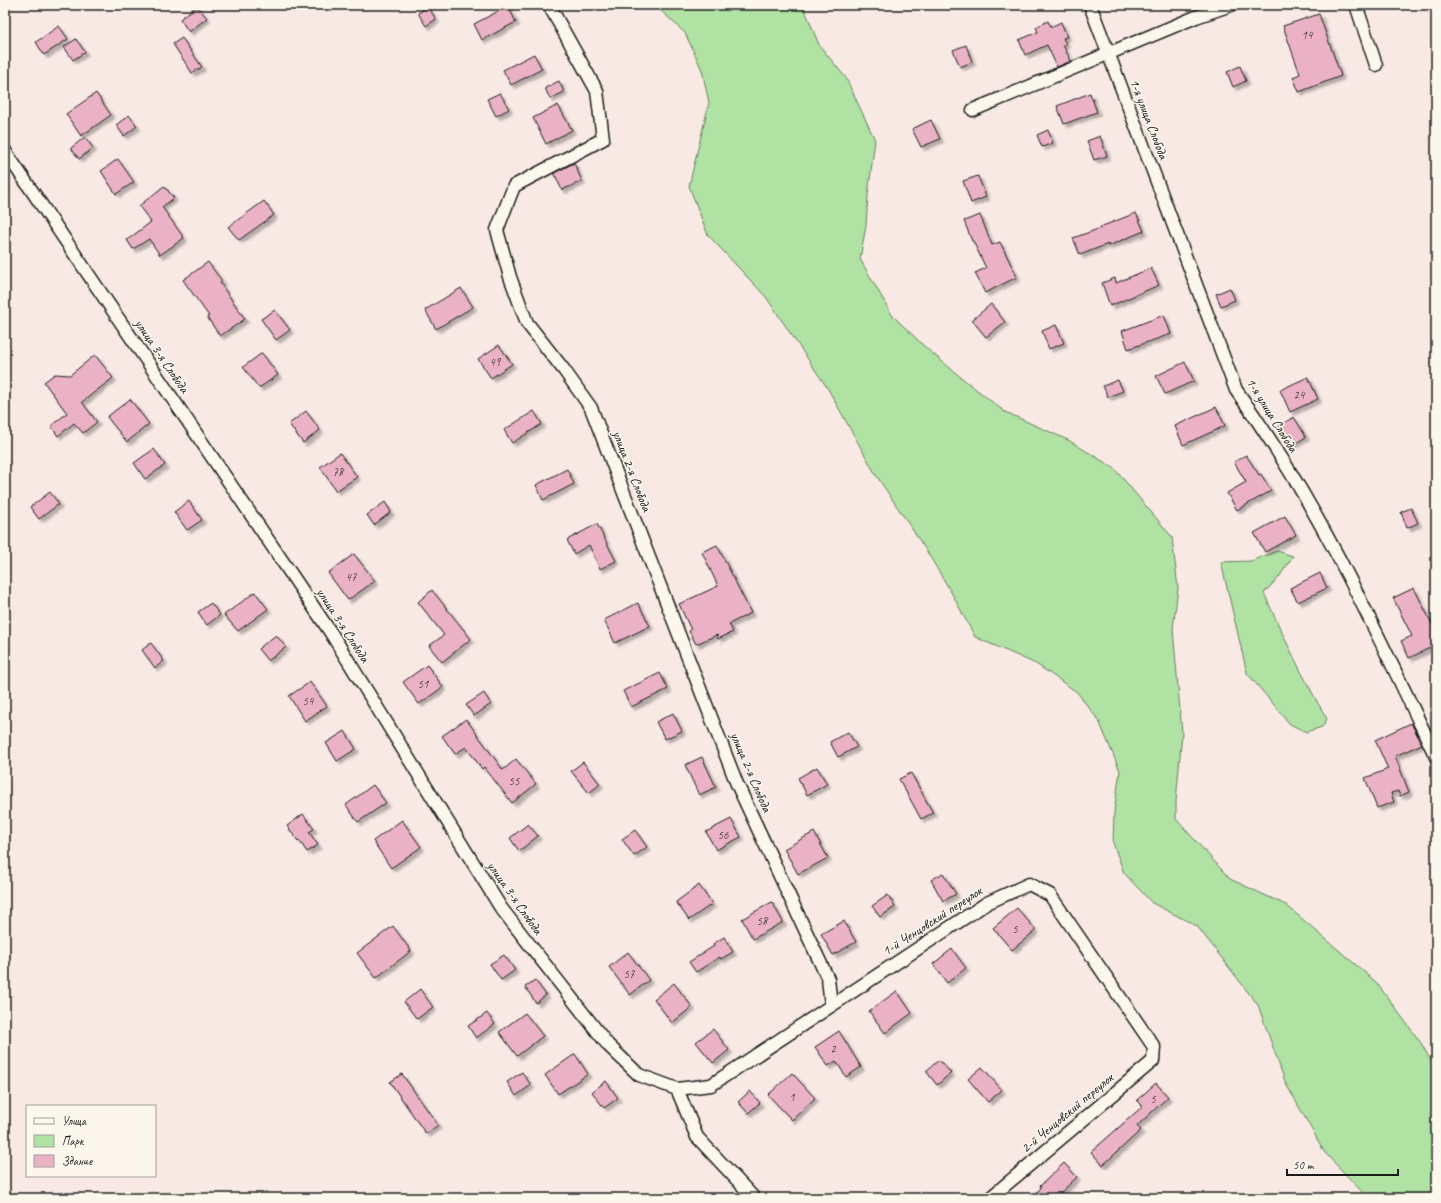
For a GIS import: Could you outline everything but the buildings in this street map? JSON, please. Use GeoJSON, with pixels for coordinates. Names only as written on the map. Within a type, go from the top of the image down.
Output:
{"type":"FeatureCollection","features":[{"type":"Feature","properties":{"kind":"street","name":"улица 2-я Слобода"},"geometry":{"type":"LineString","coordinates":[[550,5],[597,91],[602,139],[514,186],[497,230],[510,278],[528,323],[591,408],[738,784],[828,979],[831,1005]]}},
{"type":"Feature","properties":{"kind":"street","name":"1-я улица Слобода"},"geometry":{"type":"LineString","coordinates":[[1090,5],[1236,390],[1264,428],[1338,555],[1436,757]]}},
{"type":"Feature","properties":{"kind":"street"},"geometry":{"type":"LineString","coordinates":[[973,110],[1196,17],[1230,5]]}},
{"type":"Feature","properties":{"kind":"street"},"geometry":{"type":"LineString","coordinates":[[1356,5],[1376,65]]}},
{"type":"Feature","properties":{"kind":"street","name":"улица 3-я Слобода"},"geometry":{"type":"LineString","coordinates":[[5,151],[331,633],[501,908],[608,1046],[640,1075],[677,1090]]}},
{"type":"Feature","properties":{"kind":"street","name":"1-й Ченцовский переулок"},"geometry":{"type":"LineString","coordinates":[[677,1090],[711,1085],[987,903],[1028,884],[1050,895],[1154,1047]]}},
{"type":"Feature","properties":{"kind":"street","name":"2-й Ченцовский переулок"},"geometry":{"type":"LineString","coordinates":[[990,1198],[1153,1061],[1154,1047]]}},
{"type":"Feature","properties":{"kind":"street"},"geometry":{"type":"LineString","coordinates":[[677,1090],[697,1137],[754,1198]]}},
{"type":"Feature","properties":{"kind":"green space"},"geometry":{"type":"Polygon","coordinates":[[[655,5],[803,5],[819,45],[846,78],[875,140],[868,195],[866,226],[860,259],[892,315],[925,347],[1005,412],[1068,440],[1114,468],[1172,537],[1178,588],[1173,629],[1182,733],[1176,801],[1176,819],[1230,879],[1286,905],[1376,982],[1421,1043],[1436,1070],[1436,1198],[1368,1198],[1325,1153],[1286,1084],[1258,1005],[1197,926],[1152,903],[1124,873],[1113,843],[1114,812],[1120,771],[1099,721],[1077,692],[1036,664],[975,637],[926,550],[876,475],[828,389],[766,297],[708,235],[689,186],[709,103],[702,70],[685,33],[655,5]]]}},
{"type":"Feature","properties":{"kind":"green space"},"geometry":{"type":"Polygon","coordinates":[[[1277,551],[1293,556],[1279,577],[1264,593],[1294,657],[1327,719],[1322,727],[1306,732],[1290,724],[1247,673],[1221,562],[1251,561],[1277,551]]]}}]}
